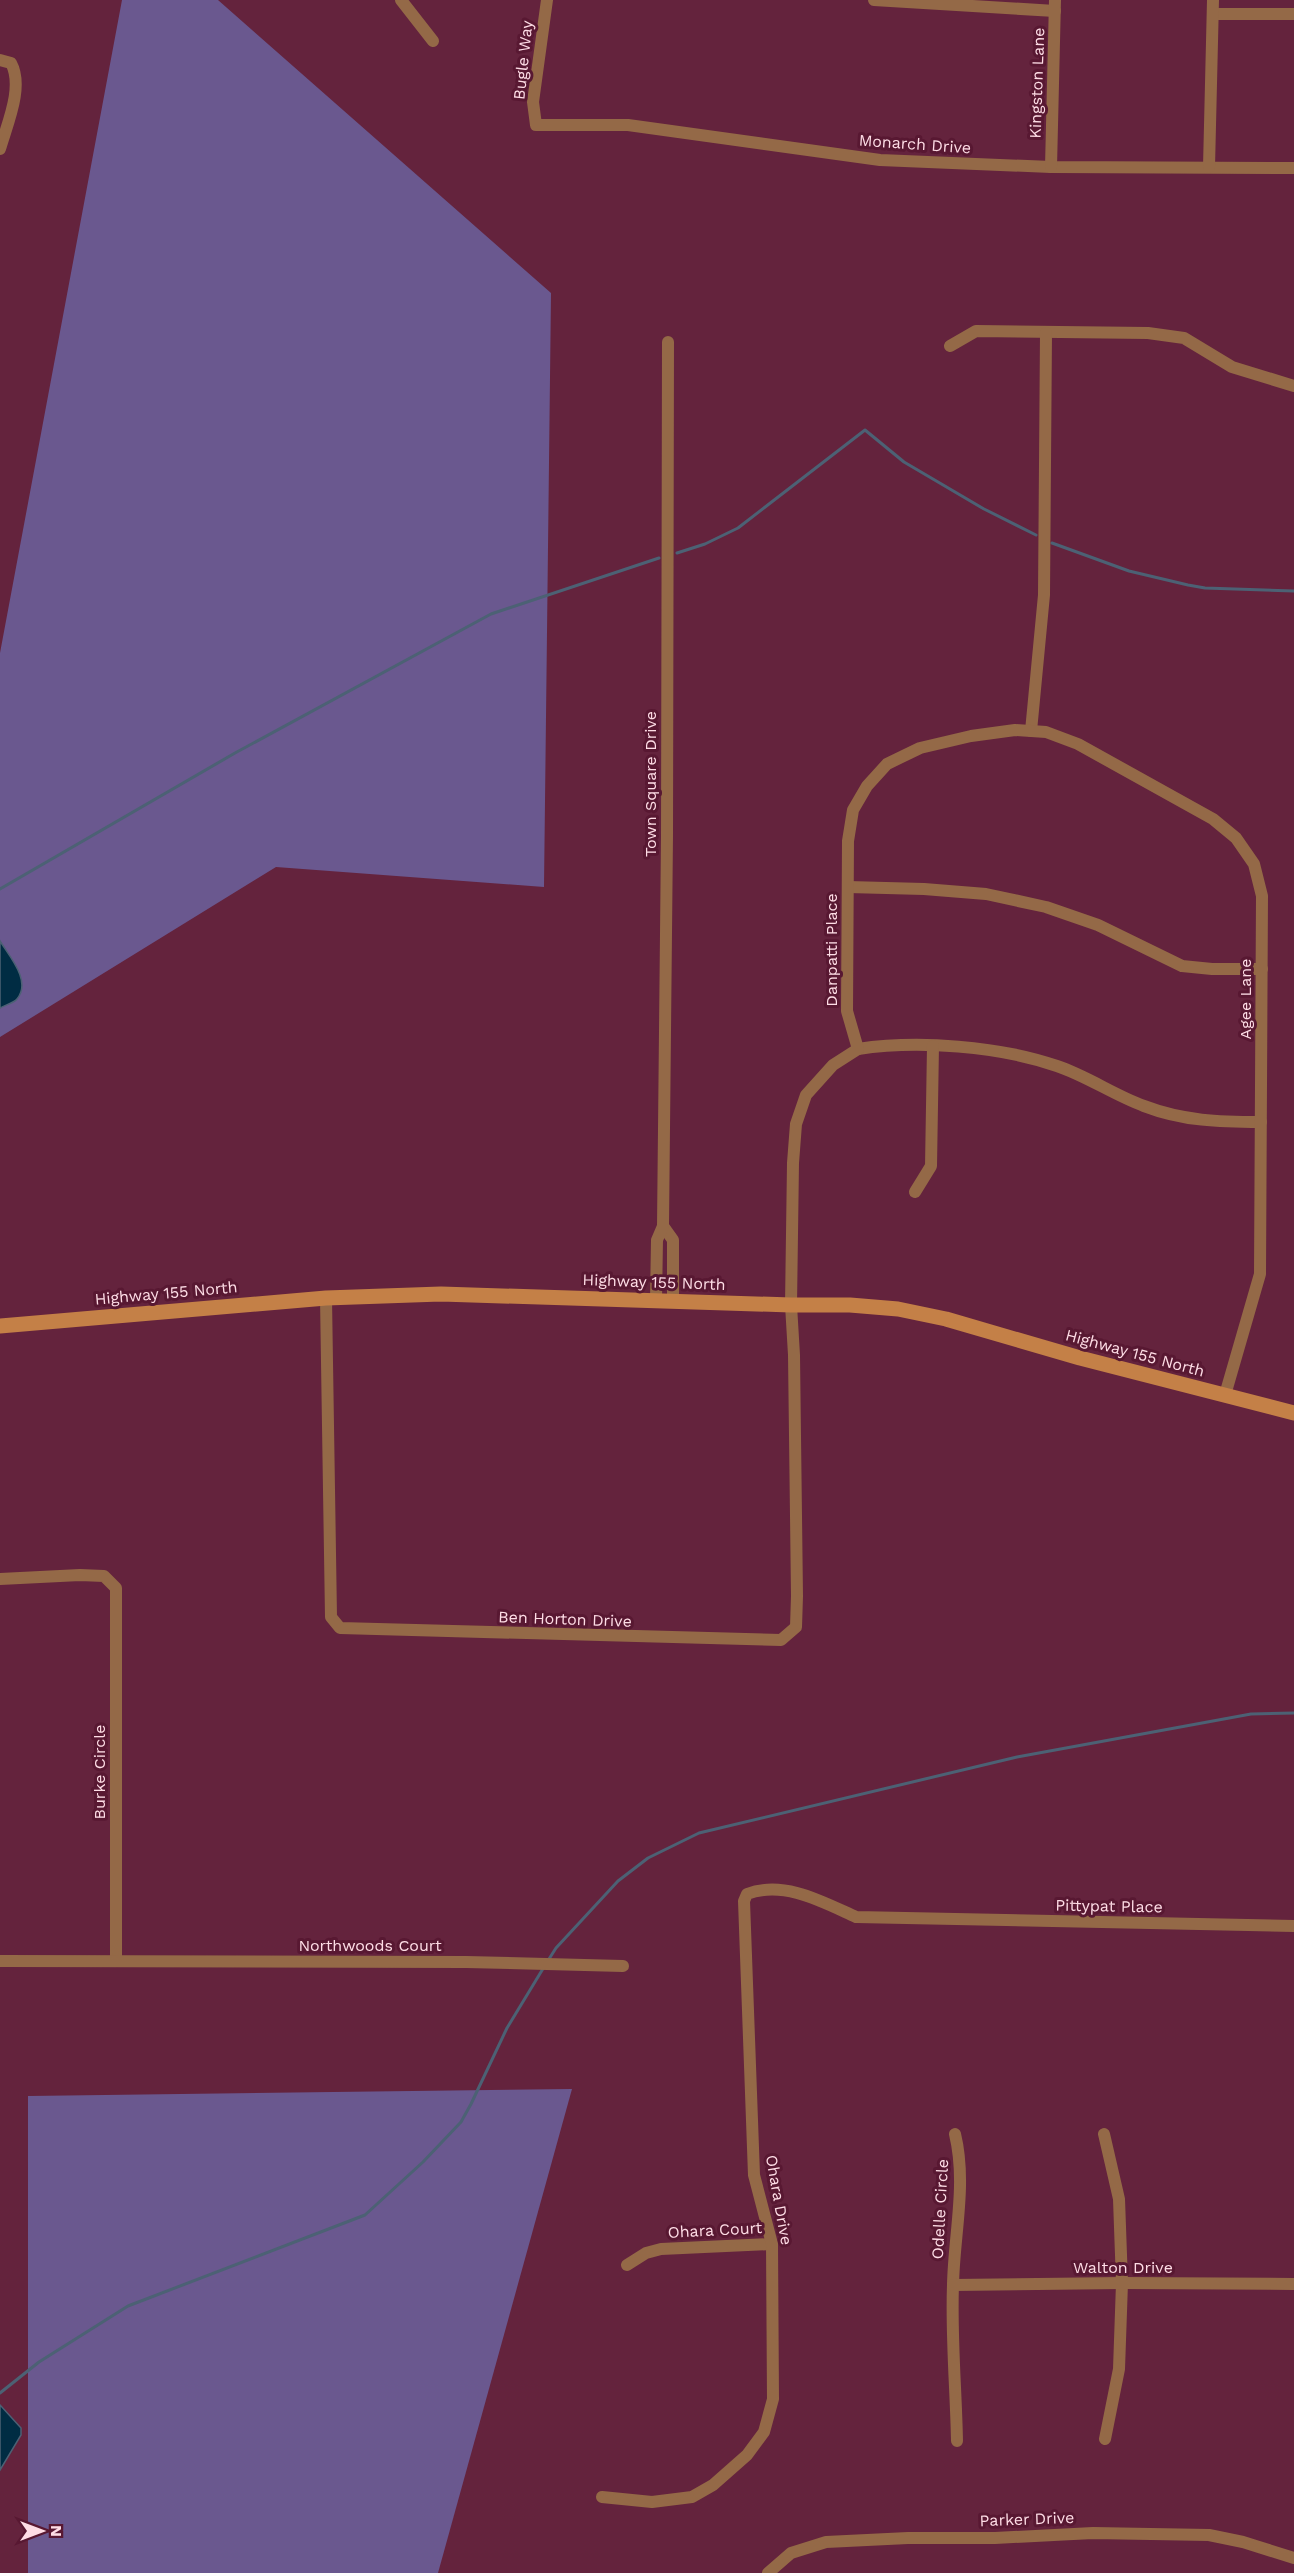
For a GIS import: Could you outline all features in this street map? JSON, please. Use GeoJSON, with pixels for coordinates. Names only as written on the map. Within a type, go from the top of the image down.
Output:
{"type":"FeatureCollection","features":[{"type":"Feature","properties":{"kind":"main road","name":"Highway 155 North"},"geometry":{"type":"LineString","coordinates":[[0,1326],[326,1298],[441,1294],[850,1305],[922,1314],[1080,1358],[1294,1413]]}},
{"type":"Feature","properties":{"kind":"street"},"geometry":{"type":"LineString","coordinates":[[401,0],[433,42]]}},
{"type":"Feature","properties":{"kind":"street","name":"Bugle Way"},"geometry":{"type":"LineString","coordinates":[[536,124],[533,102],[547,0]]}},
{"type":"Feature","properties":{"kind":"street"},"geometry":{"type":"LineString","coordinates":[[874,0],[1055,6]]}},
{"type":"Feature","properties":{"kind":"street"},"geometry":{"type":"LineString","coordinates":[[1209,167],[1213,0]]}},
{"type":"Feature","properties":{"kind":"street","name":"Kingston Lane"},"geometry":{"type":"LineString","coordinates":[[1051,167],[1055,6]]}},
{"type":"Feature","properties":{"kind":"street"},"geometry":{"type":"LineString","coordinates":[[1213,14],[1294,14]]}},
{"type":"Feature","properties":{"kind":"street"},"geometry":{"type":"LineString","coordinates":[[0,60],[11,63],[15,75],[14,98],[0,149]]}},
{"type":"Feature","properties":{"kind":"street","name":"Monarch Drive"},"geometry":{"type":"LineString","coordinates":[[536,124],[628,124],[880,160],[1051,167],[1294,168]]}},
{"type":"Feature","properties":{"kind":"street"},"geometry":{"type":"LineString","coordinates":[[950,346],[976,331],[1148,333],[1184,338],[1232,367],[1294,386]]}},
{"type":"Feature","properties":{"kind":"street"},"geometry":{"type":"LineString","coordinates":[[1031,731],[1044,595],[1046,333]]}},
{"type":"Feature","properties":{"kind":"street","name":"Town Square Drive"},"geometry":{"type":"LineString","coordinates":[[656,1300],[657,1240],[663,1226],[668,342]]}},
{"type":"Feature","properties":{"kind":"street","name":"Danpatti Place"},"geometry":{"type":"LineString","coordinates":[[858,1049],[847,1011],[848,841],[853,810],[867,786],[887,764],[920,748],[972,736],[1015,730],[1031,731]]}},
{"type":"Feature","properties":{"kind":"street","name":"Agee Lane"},"geometry":{"type":"LineString","coordinates":[[1031,731],[1046,732],[1078,744],[1213,819],[1236,838],[1254,864],[1262,896],[1260,1274],[1225,1395]]}},
{"type":"Feature","properties":{"kind":"street"},"geometry":{"type":"LineString","coordinates":[[848,888],[924,889],[986,894],[1046,907],[1098,925],[1182,966],[1212,969],[1262,969]]}},
{"type":"Feature","properties":{"kind":"street"},"geometry":{"type":"LineString","coordinates":[[791,1305],[796,1124],[806,1095],[833,1065],[858,1049],[888,1044],[1005,1052],[1058,1066],[1144,1106],[1181,1118],[1214,1122],[1261,1122]]}},
{"type":"Feature","properties":{"kind":"street"},"geometry":{"type":"LineString","coordinates":[[915,1192],[931,1166],[933,1046]]}},
{"type":"Feature","properties":{"kind":"street","name":"Town Square Drive"},"geometry":{"type":"LineString","coordinates":[[663,1226],[673,1240],[673,1300]]}},
{"type":"Feature","properties":{"kind":"street","name":"Ben Horton Drive"},"geometry":{"type":"LineString","coordinates":[[326,1298],[330,1617],[340,1628],[756,1641],[781,1640],[796,1627],[794,1355],[791,1305]]}},
{"type":"Feature","properties":{"kind":"street","name":"Burke Circle"},"geometry":{"type":"LineString","coordinates":[[0,1579],[104,1576],[116,1588],[116,1959]]}},
{"type":"Feature","properties":{"kind":"street","name":"Ohara Drive"},"geometry":{"type":"LineString","coordinates":[[602,2497],[652,2502],[692,2497],[713,2485],[747,2455],[764,2432],[773,2399],[772,2244],[754,2175],[744,1901],[747,1894],[769,1890],[792,1891],[855,1917],[923,1919]]}},
{"type":"Feature","properties":{"kind":"street","name":"Pittypat Place"},"geometry":{"type":"LineString","coordinates":[[923,1919],[1294,1926]]}},
{"type":"Feature","properties":{"kind":"street"},"geometry":{"type":"LineString","coordinates":[[0,1961],[116,1959]]}},
{"type":"Feature","properties":{"kind":"street","name":"Northwoods Court"},"geometry":{"type":"LineString","coordinates":[[116,1959],[622,1966]]}},
{"type":"Feature","properties":{"kind":"street"},"geometry":{"type":"LineString","coordinates":[[1104,2133],[1119,2199],[1122,2283],[1119,2369],[1105,2439]]}},
{"type":"Feature","properties":{"kind":"street","name":"Odelle Circle"},"geometry":{"type":"LineString","coordinates":[[955,2134],[960,2155],[961,2183],[953,2285],[957,2441]]}},
{"type":"Feature","properties":{"kind":"street","name":"Ohara Court"},"geometry":{"type":"LineString","coordinates":[[627,2265],[646,2253],[661,2249],[772,2244]]}},
{"type":"Feature","properties":{"kind":"street","name":"Walton Drive"},"geometry":{"type":"LineString","coordinates":[[953,2285],[1294,2284]]}},
{"type":"Feature","properties":{"kind":"street","name":"Parker Drive"},"geometry":{"type":"LineString","coordinates":[[768,2573],[791,2553],[826,2542],[908,2538],[995,2538],[1092,2533],[1209,2535],[1243,2542],[1294,2558]]}},
{"type":"Feature","properties":{"kind":"shaded area"},"geometry":{"type":"Polygon","coordinates":[[[122,0],[218,0],[551,293],[544,887],[276,867],[0,1037],[0,653],[122,0]]]}},
{"type":"Feature","properties":{"kind":"shaded area"},"geometry":{"type":"Polygon","coordinates":[[[572,2089],[438,2573],[28,2573],[28,2096],[572,2089]]]}},
{"type":"Feature","properties":{"kind":"water"},"geometry":{"type":"Polygon","coordinates":[[[0,941],[18,969],[22,984],[17,999],[0,1008],[0,941]]]}},
{"type":"Feature","properties":{"kind":"water"},"geometry":{"type":"Polygon","coordinates":[[[0,2405],[21,2428],[21,2435],[0,2470],[0,2405]]]}},
{"type":"Feature","properties":{"kind":"waterway"},"geometry":{"type":"LineString","coordinates":[[677,553],[705,544],[738,528],[865,430],[904,462],[984,509],[1036,535]]}},
{"type":"Feature","properties":{"kind":"waterway"},"geometry":{"type":"LineString","coordinates":[[1052,543],[1129,571],[1188,585],[1205,588],[1294,591]]}},
{"type":"Feature","properties":{"kind":"waterway"},"geometry":{"type":"LineString","coordinates":[[0,889],[235,753],[491,614],[659,558]]}},
{"type":"Feature","properties":{"kind":"waterway"},"geometry":{"type":"LineString","coordinates":[[549,1959],[556,1948],[618,1881],[648,1858],[699,1833],[1017,1757],[1251,1714],[1294,1713]]}},
{"type":"Feature","properties":{"kind":"waterway"},"geometry":{"type":"LineString","coordinates":[[0,2393],[39,2362],[128,2306],[365,2215],[423,2162],[461,2122],[507,2028],[544,1967]]}}]}
